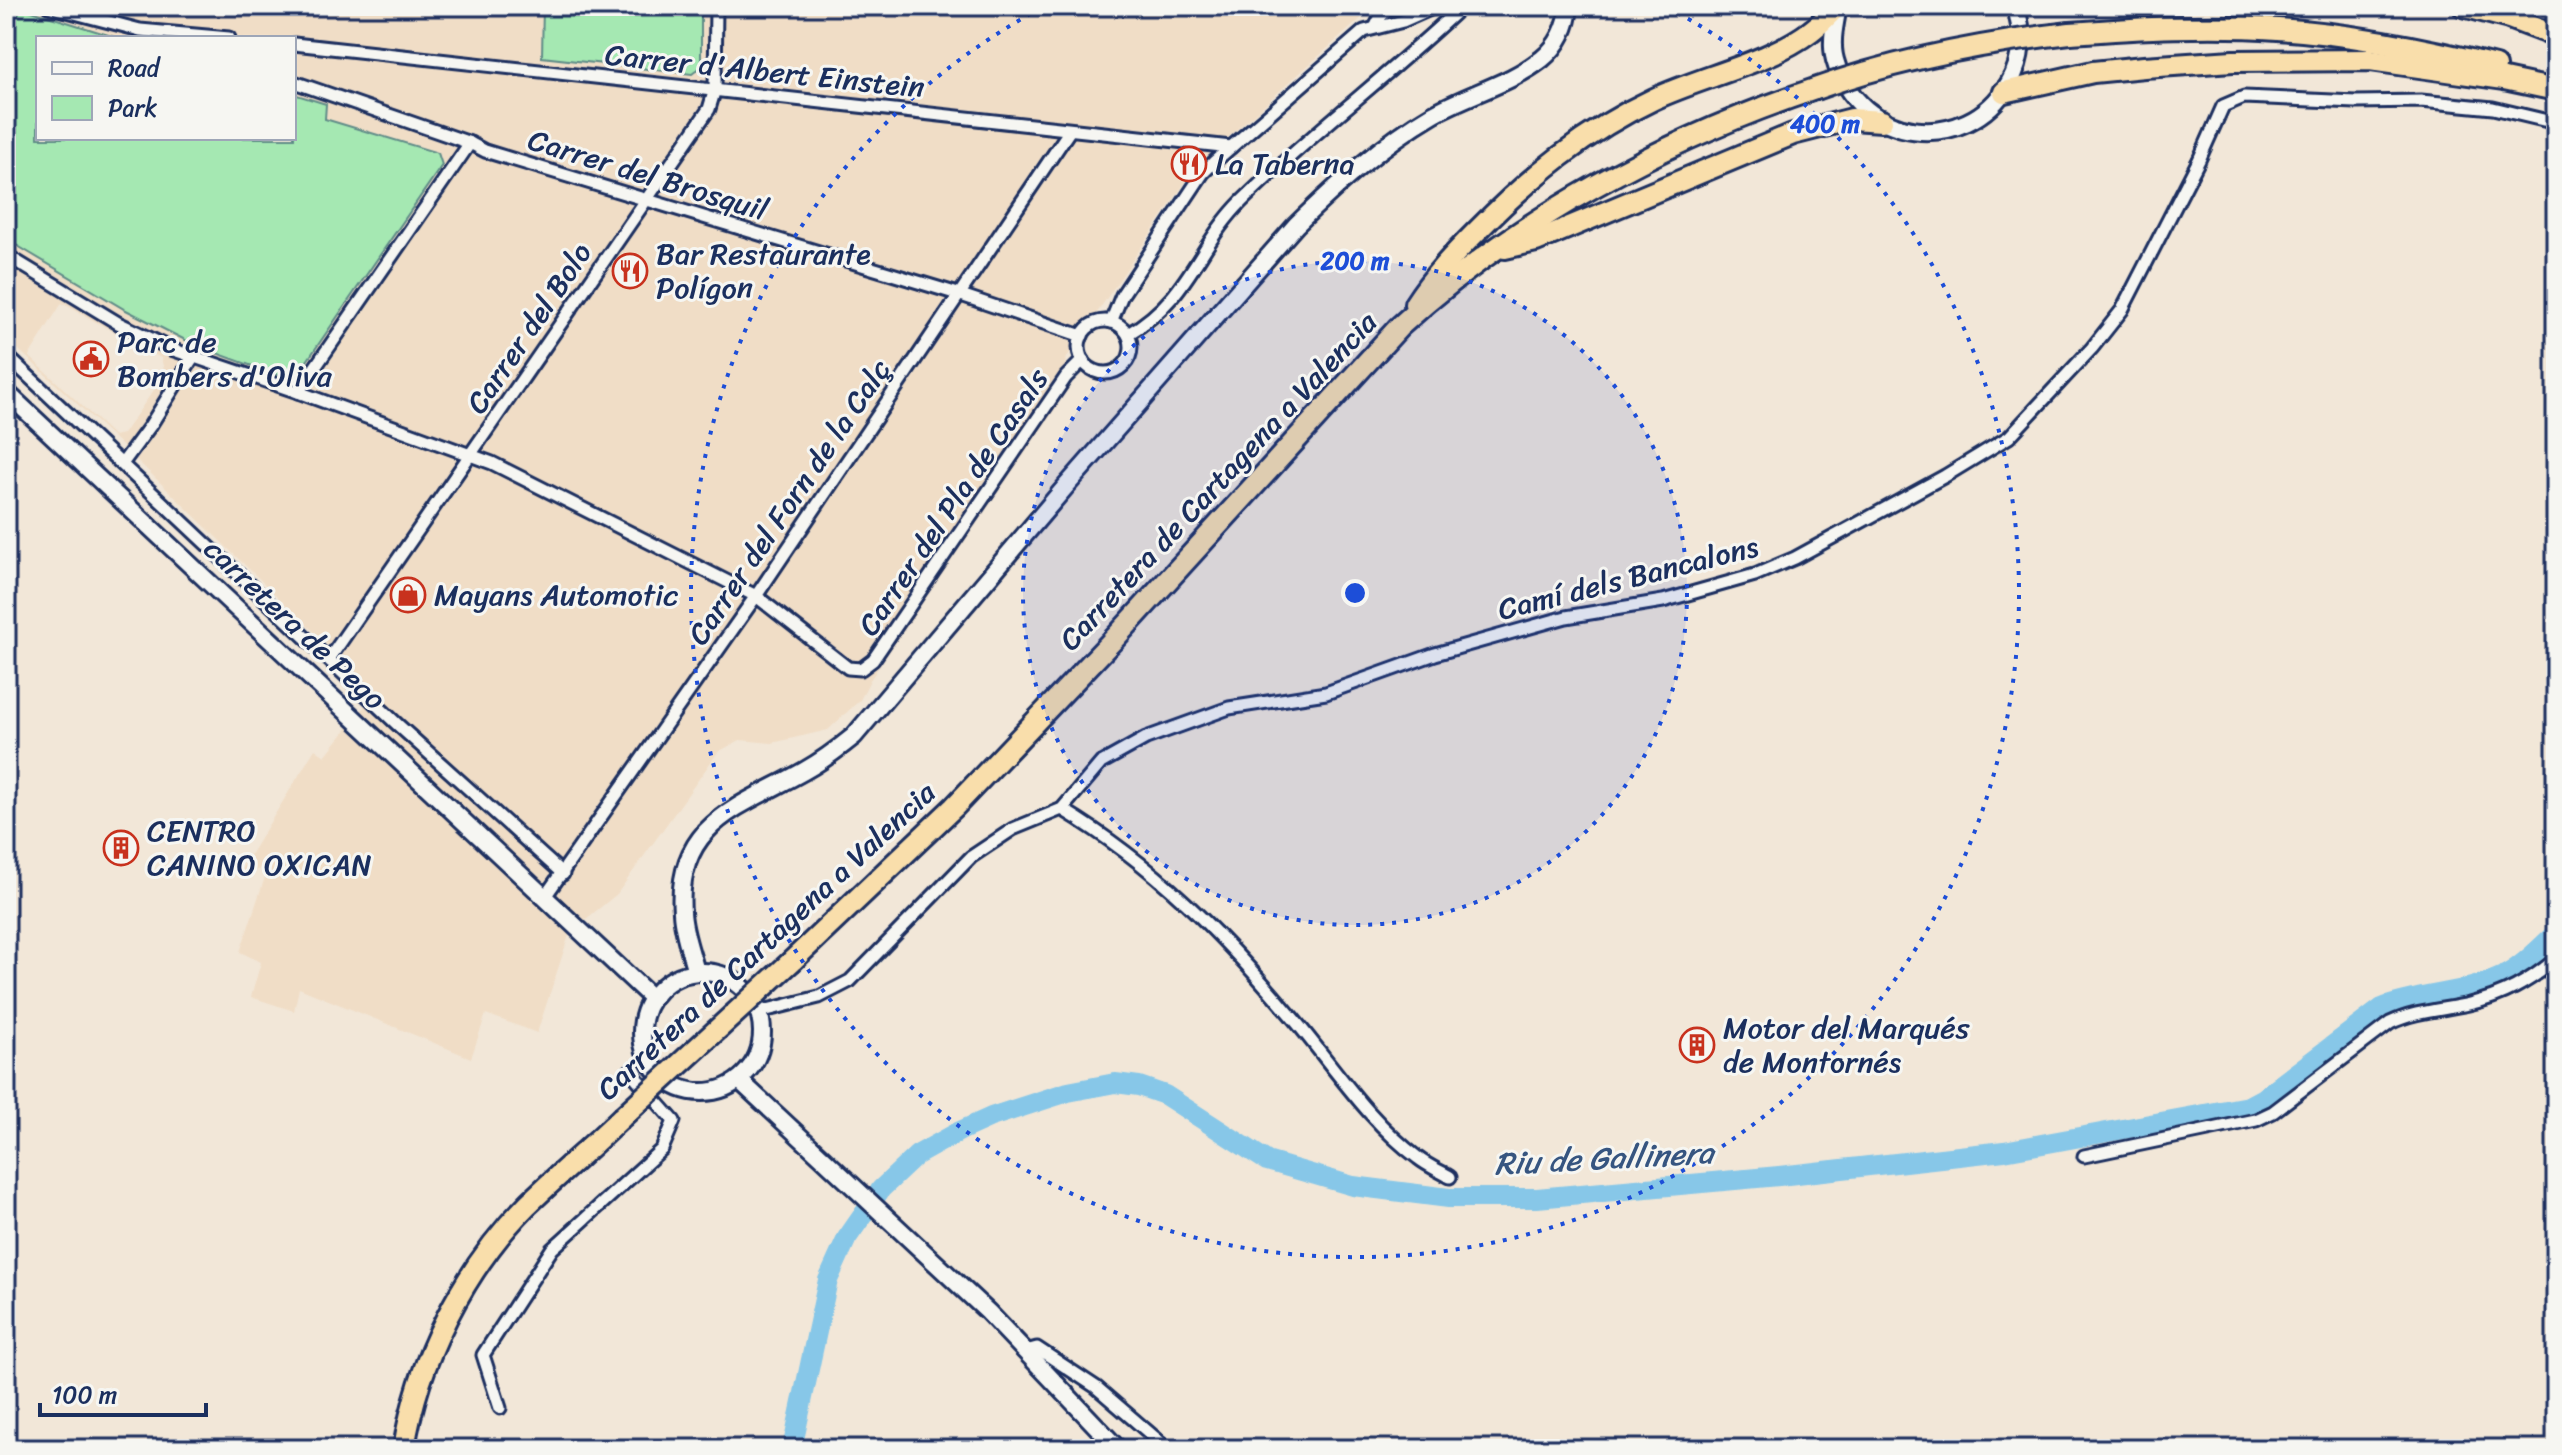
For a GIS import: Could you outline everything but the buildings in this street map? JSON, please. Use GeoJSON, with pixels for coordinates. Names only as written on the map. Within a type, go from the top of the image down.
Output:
{"type":"FeatureCollection","features":[{"type":"Feature","properties":{"kind":"highway"},"geometry":{"type":"LineString","coordinates":[[1399,327],[1432,276],[1513,194],[1565,150],[1610,121],[1656,98],[1790,44],[1812,30],[1838,6]]}},
{"type":"Feature","properties":{"kind":"highway"},"geometry":{"type":"LineString","coordinates":[[2463,6],[2509,18],[2556,36]]}},
{"type":"Feature","properties":{"kind":"highway","name":"Carretera de Cartagena a Valencia"},"geometry":{"type":"LineString","coordinates":[[404,1449],[408,1420],[437,1340],[467,1282],[526,1206],[792,961],[965,796],[1115,638],[1399,327],[1435,294],[1493,250],[1550,213],[1673,144],[1758,108],[1931,55],[1988,43],[2070,33],[2189,28],[2276,29],[2356,37],[2556,81]]}},
{"type":"Feature","properties":{"kind":"highway"},"geometry":{"type":"LineString","coordinates":[[2004,92],[2068,76],[2131,68],[2233,61],[2340,60],[2385,62],[2504,79],[2556,90]]}},
{"type":"Feature","properties":{"kind":"highway"},"geometry":{"type":"LineString","coordinates":[[1493,250],[1536,241],[1793,134],[1852,119],[1882,121]]}},
{"type":"Feature","properties":{"kind":"main road"},"geometry":{"type":"LineString","coordinates":[[696,972],[685,931],[681,895],[687,862],[701,833],[727,812],[830,755],[854,736],[1067,485],[1296,225],[1331,191],[1402,134],[1433,114],[1543,58],[1562,32],[1569,6]]}},
{"type":"Feature","properties":{"kind":"main road"},"geometry":{"type":"LineString","coordinates":[[1838,6],[1833,32],[1835,58],[1844,84],[1860,105],[1882,121],[1902,129],[1923,132],[1944,131],[1978,117],[2004,92],[2013,77],[2021,43],[2015,6]]}},
{"type":"Feature","properties":{"kind":"main road","name":"carretera de Pego"},"geometry":{"type":"LineString","coordinates":[[6,392],[652,998]]}},
{"type":"Feature","properties":{"kind":"main road"},"geometry":{"type":"LineString","coordinates":[[696,972],[728,977],[752,998],[762,1028],[760,1048],[752,1066],[739,1080],[707,1093],[690,1092],[660,1076],[649,1063],[642,1038],[644,1013],[652,998],[664,985],[679,976],[696,972]]}},
{"type":"Feature","properties":{"kind":"main road"},"geometry":{"type":"LineString","coordinates":[[739,1080],[1026,1351],[1118,1449]]}},
{"type":"Feature","properties":{"kind":"street"},"geometry":{"type":"LineString","coordinates":[[48,6],[157,36]]}},
{"type":"Feature","properties":{"kind":"street","name":"Carrer del Bolo"},"geometry":{"type":"LineString","coordinates":[[329,659],[709,109],[715,89],[716,6]]}},
{"type":"Feature","properties":{"kind":"street"},"geometry":{"type":"LineString","coordinates":[[1376,26],[1390,6]]}},
{"type":"Feature","properties":{"kind":"street"},"geometry":{"type":"LineString","coordinates":[[1111,322],[1122,295],[1203,173],[1357,36],[1376,26],[1403,21],[1437,6]]}},
{"type":"Feature","properties":{"kind":"street"},"geometry":{"type":"LineString","coordinates":[[1128,334],[1153,318],[1182,288],[1241,202],[1462,6]]}},
{"type":"Feature","properties":{"kind":"street"},"geometry":{"type":"LineString","coordinates":[[140,30],[207,36]]}},
{"type":"Feature","properties":{"kind":"street","name":"Carrer d'Albert Einstein"},"geometry":{"type":"LineString","coordinates":[[296,44],[1231,147]]}},
{"type":"Feature","properties":{"kind":"street","name":"Carrer del Brosquil"},"geometry":{"type":"LineString","coordinates":[[296,83],[470,143],[485,151],[958,294],[1082,336]]}},
{"type":"Feature","properties":{"kind":"street","name":"Camí dels Bancalons"},"geometry":{"type":"LineString","coordinates":[[1062,809],[1101,763],[1167,729],[1229,708],[1326,693],[1435,654],[1566,617],[1663,601],[1755,575],[1795,558],[1945,476],[2009,437],[2092,348],[2122,310],[2199,160],[2223,106],[2230,101],[2251,97],[2356,102],[2421,101],[2493,108],[2556,123]]}},
{"type":"Feature","properties":{"kind":"street","name":"Carrer del Forn de la Calç"},"geometry":{"type":"LineString","coordinates":[[544,898],[756,596],[1070,130]]}},
{"type":"Feature","properties":{"kind":"street"},"geometry":{"type":"LineString","coordinates":[[298,392],[470,143]]}},
{"type":"Feature","properties":{"kind":"street"},"geometry":{"type":"LineString","coordinates":[[6,255],[118,323],[193,357],[492,463],[756,596]]}},
{"type":"Feature","properties":{"kind":"street"},"geometry":{"type":"LineString","coordinates":[[1096,323],[1120,325],[1128,334],[1131,346],[1129,358],[1115,371],[1097,371],[1083,360],[1080,348],[1082,336],[1096,323]]}},
{"type":"Feature","properties":{"kind":"street"},"geometry":{"type":"LineString","coordinates":[[6,355],[563,874]]}},
{"type":"Feature","properties":{"kind":"street"},"geometry":{"type":"LineString","coordinates":[[122,464],[193,357]]}},
{"type":"Feature","properties":{"kind":"street","name":"Carrer del Pla de Casals"},"geometry":{"type":"LineString","coordinates":[[756,596],[848,668],[861,669],[873,660],[1066,377],[1083,360]]}},
{"type":"Feature","properties":{"kind":"street"},"geometry":{"type":"LineString","coordinates":[[759,1012],[819,997],[850,981],[971,857],[1013,829],[1062,809],[1138,860],[1228,943],[1379,1121],[1418,1159],[1450,1177]]}},
{"type":"Feature","properties":{"kind":"street"},"geometry":{"type":"LineString","coordinates":[[2084,1156],[2256,1120],[2273,1112],[2390,1023],[2411,1014],[2468,1004],[2509,992],[2556,959]]}},
{"type":"Feature","properties":{"kind":"street"},"geometry":{"type":"LineString","coordinates":[[500,1408],[483,1355],[552,1249],[662,1149],[674,1121],[630,1071]]}},
{"type":"Feature","properties":{"kind":"street"},"geometry":{"type":"LineString","coordinates":[[1026,1351],[1037,1348],[1096,1387],[1168,1449]]}},
{"type":"Feature","properties":{"kind":"shaded area"},"geometry":{"type":"Polygon","coordinates":[[[6,6],[1375,6],[1197,165],[1067,357],[1057,406],[870,680],[860,700],[828,730],[772,743],[740,740],[718,752],[617,894],[570,932],[537,1033],[486,1014],[471,1058],[299,988],[294,1011],[251,997],[261,962],[240,952],[268,868],[239,873],[315,749],[325,756],[376,692],[113,437],[6,338],[6,6]],[[62,303],[29,356],[114,436],[123,434],[165,374],[161,358],[62,303]]]}},
{"type":"Feature","properties":{"kind":"green space"},"geometry":{"type":"Polygon","coordinates":[[[543,6],[701,6],[701,67],[692,74],[542,57],[543,6]]]}},
{"type":"Feature","properties":{"kind":"green space"},"geometry":{"type":"Polygon","coordinates":[[[19,7],[112,36],[36,36],[36,140],[296,140],[296,95],[326,104],[325,119],[438,153],[442,165],[298,374],[286,378],[197,346],[124,309],[6,239],[6,17],[15,20],[19,7]]]}},
{"type":"Feature","properties":{"kind":"waterway","name":"Riu de Gallinera"},"geometry":{"type":"LineString","coordinates":[[792,1449],[828,1280],[847,1238],[881,1189],[917,1155],[960,1131],[991,1117],[1068,1092],[1115,1083],[1139,1086],[1165,1095],[1267,1161],[1353,1186],[1449,1198],[1537,1198],[1779,1176],[2004,1151],[2248,1106],[2382,1008],[2503,976],[2556,933]]}},
{"type":"Feature","properties":{"kind":"place","name":"La Taberna"},"geometry":{"type":"Point","coordinates":[1189,164]}},
{"type":"Feature","properties":{"kind":"place","name":"Bar Restaurante Polígon"},"geometry":{"type":"Point","coordinates":[630,271]}},
{"type":"Feature","properties":{"kind":"place","name":"Parc de Bombers d'Oliva"},"geometry":{"type":"Point","coordinates":[91,359]}},
{"type":"Feature","properties":{"kind":"place","name":"Mayans Automotic"},"geometry":{"type":"Point","coordinates":[408,595]}},
{"type":"Feature","properties":{"kind":"place","name":"CENTRO CANINO OXICAN"},"geometry":{"type":"Point","coordinates":[121,848]}},
{"type":"Feature","properties":{"kind":"place","name":"Motor del Marqués de Montornés"},"geometry":{"type":"Point","coordinates":[1697,1045]}}]}
